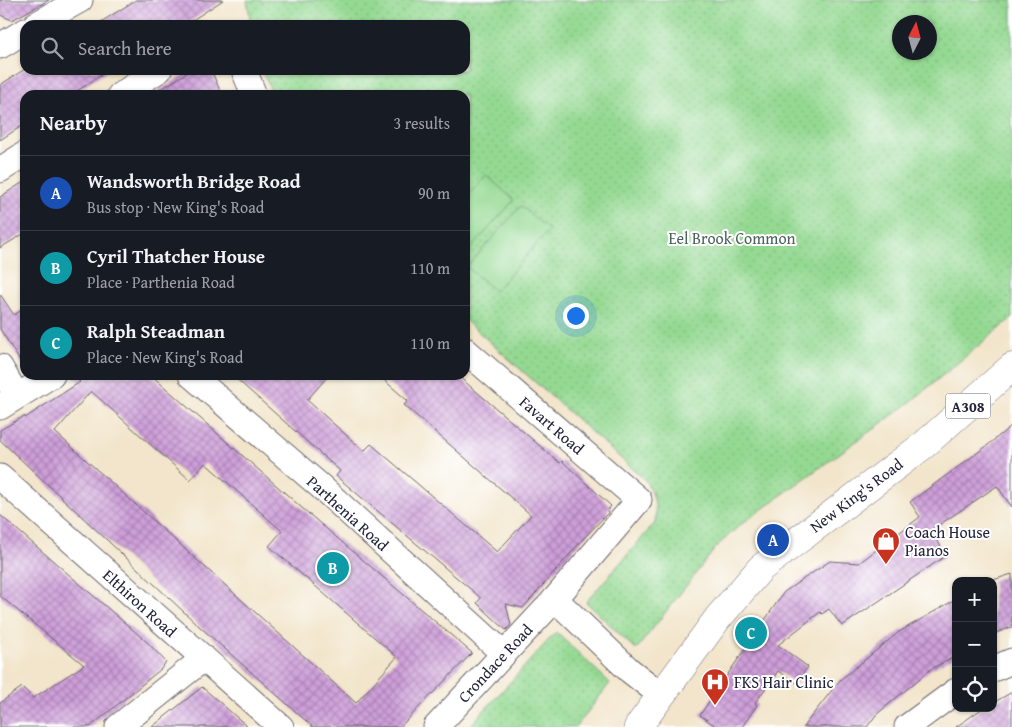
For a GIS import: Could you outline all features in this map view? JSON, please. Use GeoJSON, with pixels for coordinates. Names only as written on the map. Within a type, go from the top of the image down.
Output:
{"type":"FeatureCollection","features":[{"type":"Feature","properties":{"kind":"main road","name":"New King's Road"},"geometry":{"type":"LineString","coordinates":[[638,727],[718,618],[761,568],[925,444],[1012,367]]}},
{"type":"Feature","properties":{"kind":"street"},"geometry":{"type":"LineString","coordinates":[[44,20],[80,0]]}},
{"type":"Feature","properties":{"kind":"street"},"geometry":{"type":"LineString","coordinates":[[0,46],[20,34]]}},
{"type":"Feature","properties":{"kind":"street"},"geometry":{"type":"LineString","coordinates":[[128,90],[152,75]]}},
{"type":"Feature","properties":{"kind":"street"},"geometry":{"type":"LineString","coordinates":[[246,75],[252,90]]}},
{"type":"Feature","properties":{"kind":"street"},"geometry":{"type":"LineString","coordinates":[[0,170],[20,157]]}},
{"type":"Feature","properties":{"kind":"street","name":"Favart Road"},"geometry":{"type":"LineString","coordinates":[[470,354],[639,500]]}},
{"type":"Feature","properties":{"kind":"street"},"geometry":{"type":"LineString","coordinates":[[0,367],[9,402],[44,380]]}},
{"type":"Feature","properties":{"kind":"street","name":"Parthenia Road"},"geometry":{"type":"LineString","coordinates":[[197,380],[320,486],[503,653]]}},
{"type":"Feature","properties":{"kind":"street","name":"Elthiron Road"},"geometry":{"type":"LineString","coordinates":[[0,477],[281,727]]}},
{"type":"Feature","properties":{"kind":"street","name":"Crondace Road"},"geometry":{"type":"LineString","coordinates":[[436,727],[503,653],[555,600],[639,500]]}},
{"type":"Feature","properties":{"kind":"street"},"geometry":{"type":"LineString","coordinates":[[555,600],[629,670],[661,695]]}},
{"type":"Feature","properties":{"kind":"street"},"geometry":{"type":"LineString","coordinates":[[118,727],[203,659]]}},
{"type":"Feature","properties":{"kind":"street"},"geometry":{"type":"LineString","coordinates":[[997,667],[1012,661]]}},
{"type":"Feature","properties":{"kind":"street"},"geometry":{"type":"LineString","coordinates":[[907,727],[952,694]]}},
{"type":"Feature","properties":{"kind":"green space","name":"Eel Brook Common"},"geometry":{"type":"Polygon","coordinates":[[[247,0],[1012,0],[1012,318],[908,404],[740,525],[718,545],[636,650],[586,602],[655,523],[656,511],[650,488],[643,478],[470,324],[470,90],[271,90],[264,75],[470,75],[470,20],[250,20],[247,0]]]}},
{"type":"Feature","properties":{"kind":"green space"},"geometry":{"type":"Polygon","coordinates":[[[486,175],[514,200],[470,249],[470,193],[486,175]]]}},
{"type":"Feature","properties":{"kind":"green space"},"geometry":{"type":"Polygon","coordinates":[[[521,206],[549,230],[495,291],[470,270],[470,264],[521,206]]]}},
{"type":"Feature","properties":{"kind":"green space"},"geometry":{"type":"Polygon","coordinates":[[[556,632],[610,683],[576,727],[469,727],[556,632]]]}},
{"type":"Feature","properties":{"kind":"building"},"geometry":{"type":"Polygon","coordinates":[[[0,0],[49,0],[12,20],[0,15],[0,0]]]}},
{"type":"Feature","properties":{"kind":"building"},"geometry":{"type":"Polygon","coordinates":[[[136,0],[223,0],[193,20],[104,20],[136,0]]]}},
{"type":"Feature","properties":{"kind":"building"},"geometry":{"type":"Polygon","coordinates":[[[20,72],[20,75],[101,75],[79,90],[20,90],[20,127],[0,140],[0,85],[20,72]]]}},
{"type":"Feature","properties":{"kind":"building"},"geometry":{"type":"Polygon","coordinates":[[[183,75],[213,75],[220,90],[160,90],[183,75]]]}},
{"type":"Feature","properties":{"kind":"building"},"geometry":{"type":"Polygon","coordinates":[[[20,184],[20,236],[0,248],[0,197],[20,184]]]}},
{"type":"Feature","properties":{"kind":"building"},"geometry":{"type":"Polygon","coordinates":[[[0,294],[14,315],[20,311],[20,361],[0,329],[0,294]]]}},
{"type":"Feature","properties":{"kind":"building"},"geometry":{"type":"Polygon","coordinates":[[[78,380],[157,380],[302,508],[472,653],[400,727],[313,727],[199,626],[0,440],[0,430],[25,416],[25,418],[80,382],[78,380]],[[91,391],[55,432],[356,703],[397,657],[269,546],[282,531],[205,463],[190,480],[91,391]]]}},
{"type":"Feature","properties":{"kind":"building"},"geometry":{"type":"Polygon","coordinates":[[[238,380],[325,380],[307,400],[364,451],[371,444],[497,552],[531,515],[404,405],[408,401],[384,380],[463,380],[560,463],[562,461],[611,506],[607,511],[608,513],[523,608],[506,604],[511,625],[506,630],[477,603],[481,598],[336,476],[340,471],[238,380]]]}},
{"type":"Feature","properties":{"kind":"building"},"geometry":{"type":"Polygon","coordinates":[[[1012,425],[1012,507],[997,486],[930,531],[947,555],[842,626],[829,609],[822,614],[820,612],[778,645],[808,667],[796,683],[778,671],[755,703],[757,705],[742,727],[717,727],[700,715],[784,592],[830,561],[859,563],[920,517],[910,502],[988,445],[1012,425]]]}},
{"type":"Feature","properties":{"kind":"building"},"geometry":{"type":"Polygon","coordinates":[[[0,515],[148,643],[166,662],[161,669],[90,727],[0,727],[0,703],[22,687],[33,698],[84,665],[0,596],[0,515]]]}},
{"type":"Feature","properties":{"kind":"building"},"geometry":{"type":"Polygon","coordinates":[[[1012,574],[1012,627],[997,633],[997,622],[997,579],[1012,574]]]}},
{"type":"Feature","properties":{"kind":"building"},"geometry":{"type":"Polygon","coordinates":[[[952,601],[952,658],[931,669],[876,715],[867,727],[803,727],[840,680],[899,632],[952,601]]]}},
{"type":"Feature","properties":{"kind":"building"},"geometry":{"type":"Polygon","coordinates":[[[202,687],[248,727],[152,727],[202,687]]]}},
{"type":"Feature","properties":{"kind":"building"},"geometry":{"type":"Polygon","coordinates":[[[1012,692],[1012,727],[956,727],[977,712],[997,712],[997,701],[1012,692]]]}},
{"type":"Feature","properties":{"kind":"place","name":"Wandsworth Bridge Road"},"geometry":{"type":"Point","coordinates":[773,540]}},
{"type":"Feature","properties":{"kind":"place","name":"Coach House Pianos"},"geometry":{"type":"Point","coordinates":[886,565]}},
{"type":"Feature","properties":{"kind":"place","name":"Cyril Thatcher House"},"geometry":{"type":"Point","coordinates":[333,568]}},
{"type":"Feature","properties":{"kind":"place","name":"Ralph Steadman"},"geometry":{"type":"Point","coordinates":[751,633]}},
{"type":"Feature","properties":{"kind":"place","name":"FKS Hair Clinic"},"geometry":{"type":"Point","coordinates":[715,706]}}]}
